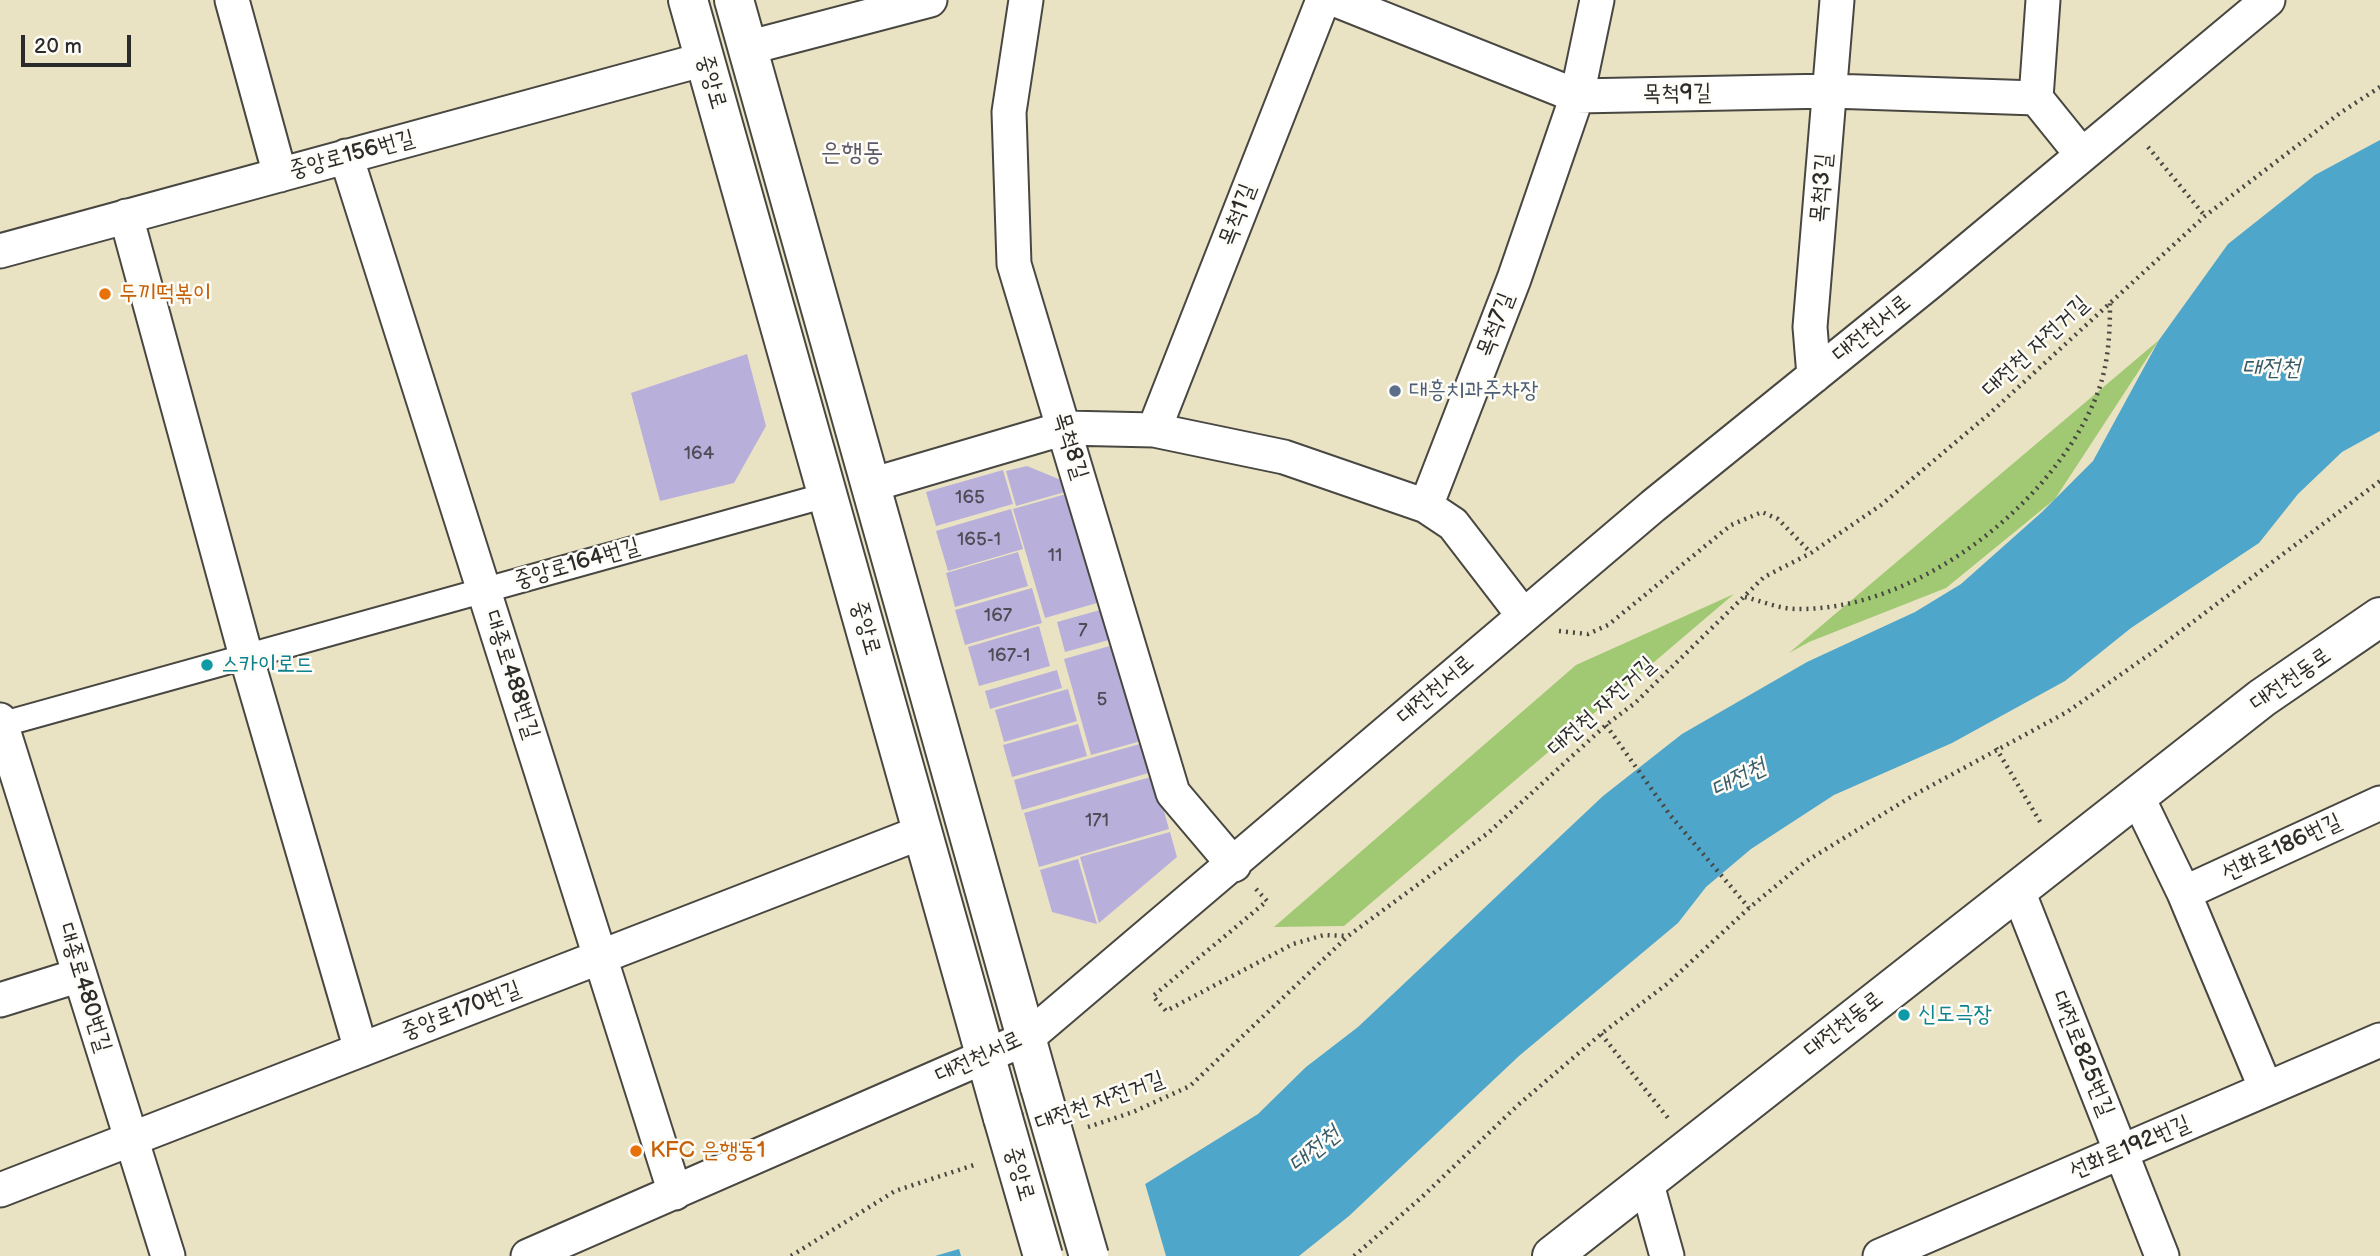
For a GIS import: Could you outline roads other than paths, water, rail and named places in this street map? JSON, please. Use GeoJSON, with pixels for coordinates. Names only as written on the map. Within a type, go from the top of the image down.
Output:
{"type":"FeatureCollection","features":[{"type":"Feature","properties":{"kind":"main road","name":"중앙로"},"geometry":{"type":"LineString","coordinates":[[688,0],[985,1056],[1044,1256]]}},
{"type":"Feature","properties":{"kind":"main road","name":"중앙로"},"geometry":{"type":"LineString","coordinates":[[734,0],[1089,1256]]}},
{"type":"Feature","properties":{"kind":"main road","name":"대전천동로"},"geometry":{"type":"LineString","coordinates":[[1552,1256],[2262,698],[2380,617]]}},
{"type":"Feature","properties":{"kind":"street"},"geometry":{"type":"LineString","coordinates":[[232,0],[280,174]]}},
{"type":"Feature","properties":{"kind":"street"},"geometry":{"type":"LineString","coordinates":[[747,48],[930,0]]}},
{"type":"Feature","properties":{"kind":"street","name":"목척8길"},"geometry":{"type":"LineString","coordinates":[[1026,0],[1009,112],[1014,264],[1173,793],[1234,865]]}},
{"type":"Feature","properties":{"kind":"street","name":"목척1길"},"geometry":{"type":"LineString","coordinates":[[1154,430],[1322,0]]}},
{"type":"Feature","properties":{"kind":"street","name":"목척9길"},"geometry":{"type":"LineString","coordinates":[[1336,0],[1577,96],[1830,91],[2036,98]]}},
{"type":"Feature","properties":{"kind":"street","name":"목척7길"},"geometry":{"type":"LineString","coordinates":[[1426,506],[1514,279],[1577,96],[1597,0]]}},
{"type":"Feature","properties":{"kind":"street","name":"목척3길"},"geometry":{"type":"LineString","coordinates":[[1814,376],[1810,327],[1837,0]]}},
{"type":"Feature","properties":{"kind":"street"},"geometry":{"type":"LineString","coordinates":[[2043,0],[2036,98],[2082,155]]}},
{"type":"Feature","properties":{"kind":"street","name":"대전천서로"},"geometry":{"type":"LineString","coordinates":[[528,1256],[1027,1038],[1234,865],[1523,615],[2082,155],[2259,4]]}},
{"type":"Feature","properties":{"kind":"street","name":"중앙로156번길"},"geometry":{"type":"LineString","coordinates":[[0,251],[705,59]]}},
{"type":"Feature","properties":{"kind":"street","name":"대종로488번길"},"geometry":{"type":"LineString","coordinates":[[346,156],[675,1193]]}},
{"type":"Feature","properties":{"kind":"street"},"geometry":{"type":"LineString","coordinates":[[126,216],[246,656],[361,1050]]}},
{"type":"Feature","properties":{"kind":"street"},"geometry":{"type":"LineString","coordinates":[[871,485],[1065,428],[1154,430],[1284,457],[1426,506],[1453,524],[1523,615]]}},
{"type":"Feature","properties":{"kind":"street","name":"중앙로164번길"},"geometry":{"type":"LineString","coordinates":[[0,723],[828,495]]}},
{"type":"Feature","properties":{"kind":"street","name":"대종로480번길"},"geometry":{"type":"LineString","coordinates":[[0,723],[168,1256]]}},
{"type":"Feature","properties":{"kind":"street"},"geometry":{"type":"LineString","coordinates":[[2138,798],[2184,893],[2266,1089]]}},
{"type":"Feature","properties":{"kind":"street","name":"선화로186번길"},"geometry":{"type":"LineString","coordinates":[[2184,893],[2380,803]]}},
{"type":"Feature","properties":{"kind":"street","name":"중앙로170번길"},"geometry":{"type":"LineString","coordinates":[[0,1190],[922,832]]}},
{"type":"Feature","properties":{"kind":"street","name":"대전로825번길"},"geometry":{"type":"LineString","coordinates":[[2018,891],[2162,1256]]}},
{"type":"Feature","properties":{"kind":"street"},"geometry":{"type":"LineString","coordinates":[[0,1000],[80,975]]}},
{"type":"Feature","properties":{"kind":"street","name":"선화로192번길"},"geometry":{"type":"LineString","coordinates":[[1880,1256],[2380,1040]]}},
{"type":"Feature","properties":{"kind":"street"},"geometry":{"type":"LineString","coordinates":[[1646,1181],[1667,1256]]}},
{"type":"Feature","properties":{"kind":"water","name":"대전천"},"geometry":{"type":"Polygon","coordinates":[[[2380,140],[2380,431],[2342,452],[2298,494],[2259,543],[2131,628],[2065,681],[1952,743],[1834,795],[1751,849],[1706,887],[1678,923],[1519,1056],[1349,1216],[1299,1256],[935,1256],[1113,1204],[1258,1114],[1306,1067],[1358,1027],[1603,796],[1682,734],[1807,662],[1915,612],[1961,584],[2042,512],[2093,461],[2159,340],[2228,244],[2315,175],[2380,140]]]}},
{"type":"Feature","properties":{"kind":"place","name":"두끼떡볶이"},"geometry":{"type":"Point","coordinates":[105,294]}},
{"type":"Feature","properties":{"kind":"place","name":"대흥치과주차장"},"geometry":{"type":"Point","coordinates":[1395,391]}},
{"type":"Feature","properties":{"kind":"place","name":"스카이로드"},"geometry":{"type":"Point","coordinates":[207,665]}},
{"type":"Feature","properties":{"kind":"place","name":"신도극장"},"geometry":{"type":"Point","coordinates":[1904,1015]}},
{"type":"Feature","properties":{"kind":"place","name":"KFC 은행동1"},"geometry":{"type":"Point","coordinates":[636,1151]}},
{"type":"Feature","properties":{"kind":"district","name":"은행동"},"geometry":{"type":"Point","coordinates":[852,153]}}]}
